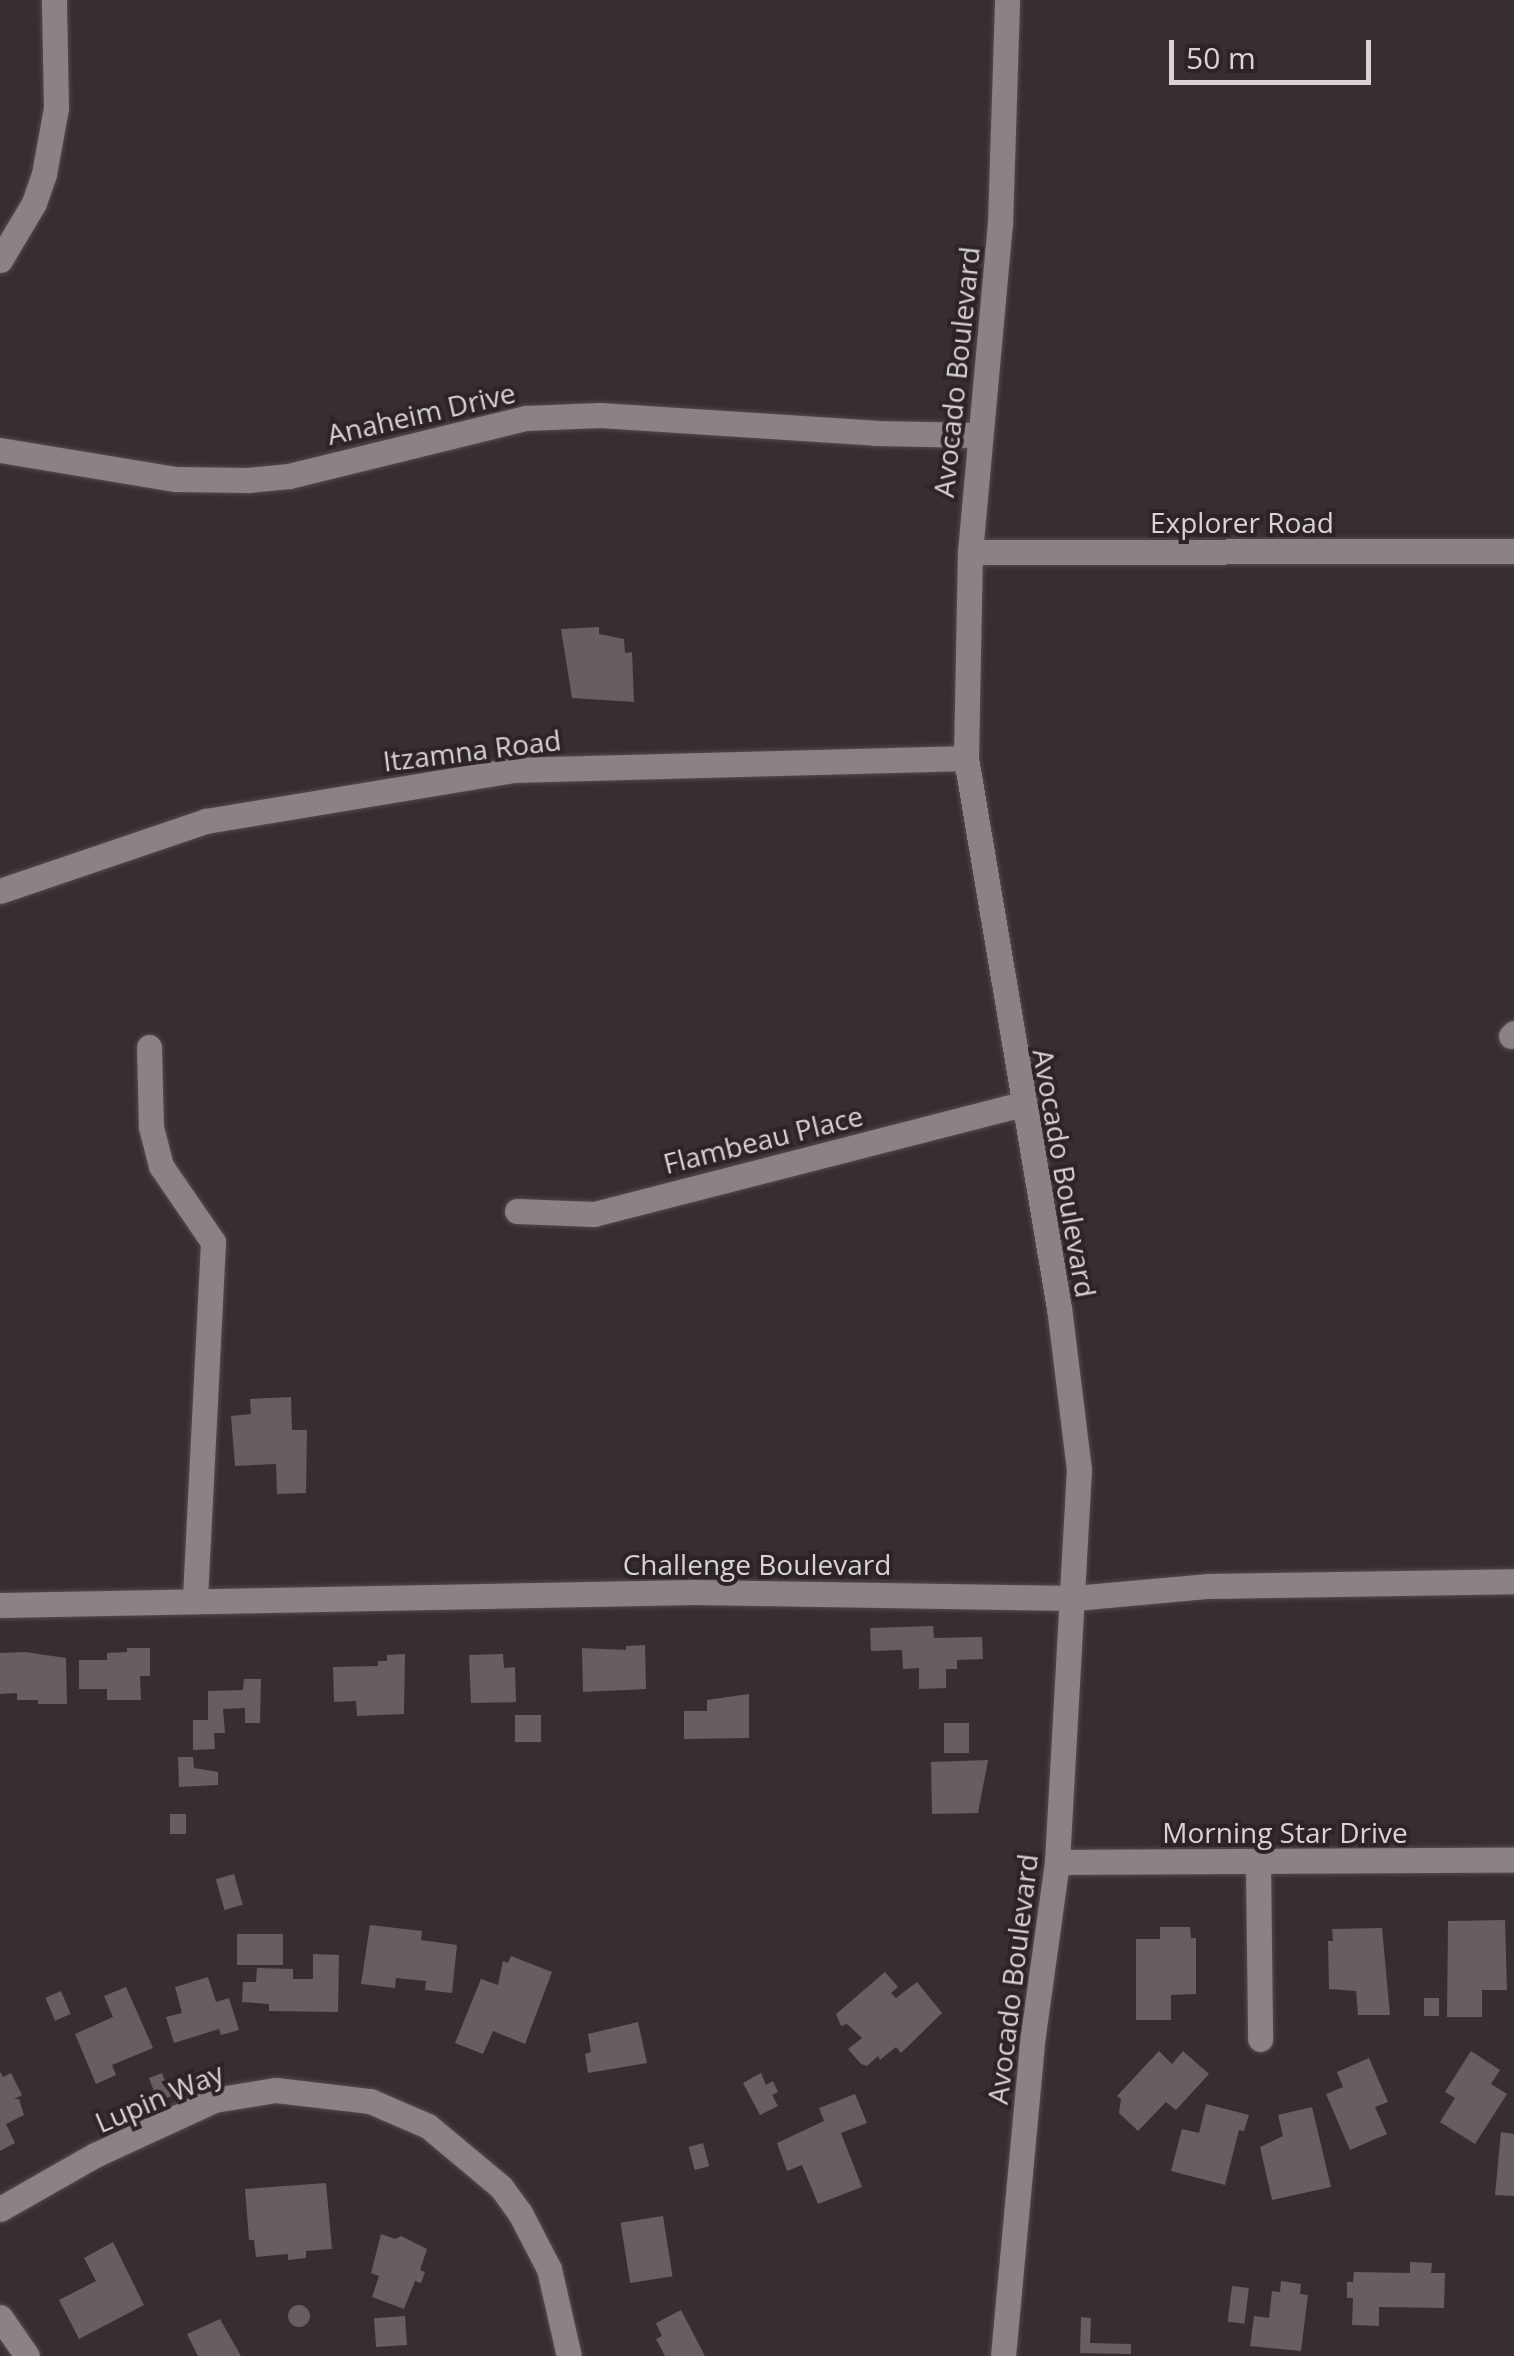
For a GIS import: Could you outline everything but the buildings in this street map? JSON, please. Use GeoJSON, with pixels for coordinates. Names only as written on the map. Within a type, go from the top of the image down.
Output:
{"type":"FeatureCollection","features":[{"type":"Feature","properties":{"kind":"street"},"geometry":{"type":"LineString","coordinates":[[0,260],[34,203],[44,174],[56,108],[54,0]]}},
{"type":"Feature","properties":{"kind":"street","name":"Avocado Boulevard"},"geometry":{"type":"LineString","coordinates":[[1003,2356],[1033,2035],[1057,1862],[1075,1598],[1079,1470],[1060,1308],[1022,1104],[966,758],[970,552],[1000,225],[1007,0]]}},
{"type":"Feature","properties":{"kind":"street","name":"Anaheim Drive"},"geometry":{"type":"LineString","coordinates":[[0,450],[176,479],[248,480],[289,476],[526,418],[600,416],[875,433],[978,435]]}},
{"type":"Feature","properties":{"kind":"street","name":"Explorer Road"},"geometry":{"type":"LineString","coordinates":[[970,552],[1514,552]]}},
{"type":"Feature","properties":{"kind":"street","name":"Itzamna Road"},"geometry":{"type":"LineString","coordinates":[[0,890],[206,820],[514,770],[966,758]]}},
{"type":"Feature","properties":{"kind":"street"},"geometry":{"type":"LineString","coordinates":[[148,1047],[151,1127],[161,1166],[213,1242],[195,1598]]}},
{"type":"Feature","properties":{"kind":"street","name":"Flambeau Place"},"geometry":{"type":"LineString","coordinates":[[517,1210],[594,1214],[1022,1104]]}},
{"type":"Feature","properties":{"kind":"street","name":"Challenge Boulevard"},"geometry":{"type":"LineString","coordinates":[[0,1605],[195,1598],[694,1592],[1075,1598],[1208,1586],[1514,1581]]}},
{"type":"Feature","properties":{"kind":"street","name":"Morning Star Drive"},"geometry":{"type":"LineString","coordinates":[[1057,1862],[1514,1860]]}},
{"type":"Feature","properties":{"kind":"street"},"geometry":{"type":"LineString","coordinates":[[1258,1864],[1260,2039]]}},
{"type":"Feature","properties":{"kind":"street","name":"Lupin Way"},"geometry":{"type":"LineString","coordinates":[[0,2208],[96,2156],[214,2100],[276,2090],[370,2101],[428,2126],[479,2164],[501,2187],[528,2226],[549,2269],[569,2356]]}},
{"type":"Feature","properties":{"kind":"street"},"geometry":{"type":"LineString","coordinates":[[0,2317],[27,2356]]}}]}
